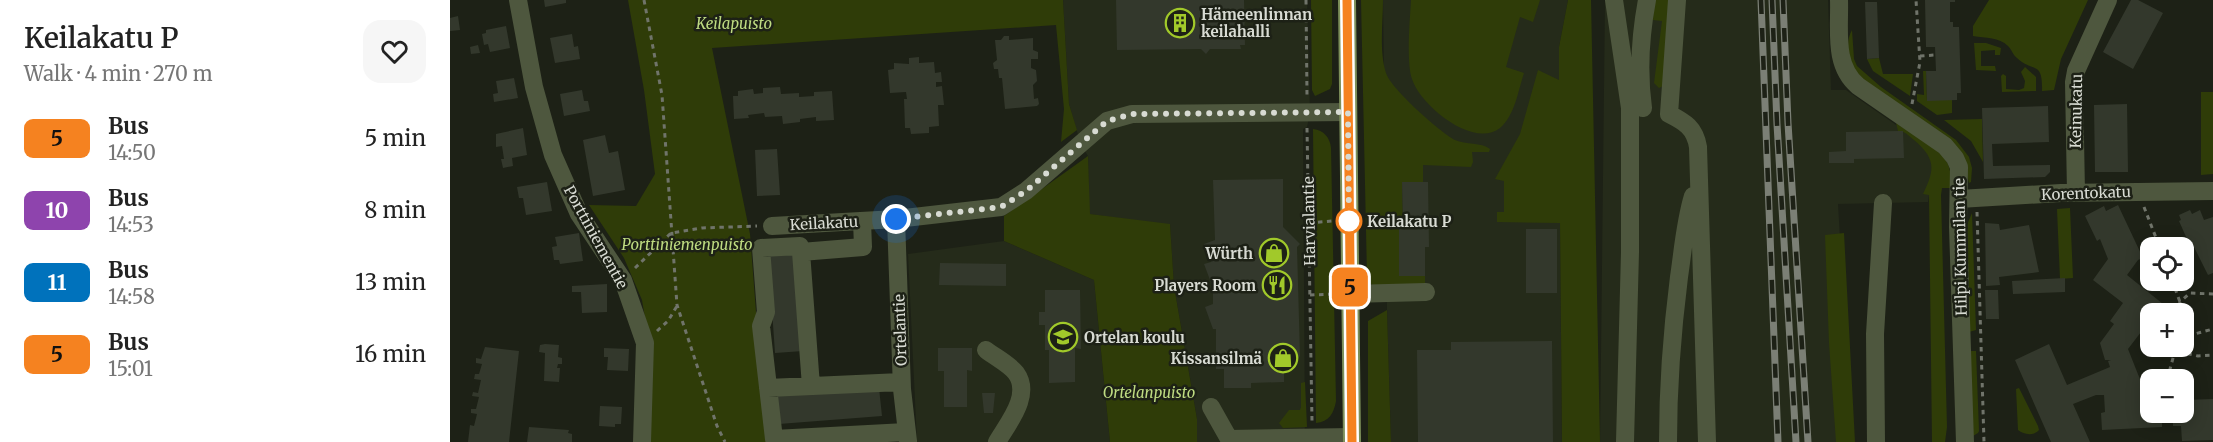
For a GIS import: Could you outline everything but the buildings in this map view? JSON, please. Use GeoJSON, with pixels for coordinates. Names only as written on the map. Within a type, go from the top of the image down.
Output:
{"type":"FeatureCollection","features":[{"type":"Feature","properties":{"kind":"main road"},"geometry":{"type":"LineString","coordinates":[[1347,0],[1352,440]]}},
{"type":"Feature","properties":{"kind":"street","name":"Porttiniementie"},"geometry":{"type":"LineString","coordinates":[[518,0],[534,87],[553,154],[579,214],[622,280],[645,343],[642,442]]}},
{"type":"Feature","properties":{"kind":"street"},"geometry":{"type":"LineString","coordinates":[[1614,0],[1637,108]]}},
{"type":"Feature","properties":{"kind":"street"},"geometry":{"type":"LineString","coordinates":[[1625,442],[1629,252],[1639,54],[1647,0]]}},
{"type":"Feature","properties":{"kind":"street"},"geometry":{"type":"LineString","coordinates":[[1669,114],[1677,0]]}},
{"type":"Feature","properties":{"kind":"street","name":"Hilpi Kummilan tie"},"geometry":{"type":"LineString","coordinates":[[1839,0],[1841,61],[1847,76],[1949,151],[1959,167],[1958,227],[1965,442]]}},
{"type":"Feature","properties":{"kind":"street","name":"Keinukatu"},"geometry":{"type":"LineString","coordinates":[[2076,193],[2074,82],[2076,71],[2108,0]]}},
{"type":"Feature","properties":{"kind":"street"},"geometry":{"type":"LineString","coordinates":[[1637,108],[1669,114],[1680,119],[1695,132],[1698,147],[1707,442]]}},
{"type":"Feature","properties":{"kind":"street","name":"Keilakatu"},"geometry":{"type":"LineString","coordinates":[[772,226],[896,219],[1001,207],[1026,191],[1107,121],[1132,114],[1348,112]]}},
{"type":"Feature","properties":{"kind":"street"},"geometry":{"type":"LineString","coordinates":[[1668,442],[1675,308],[1687,218],[1698,180]]}},
{"type":"Feature","properties":{"kind":"street","name":"Korentokatu"},"geometry":{"type":"LineString","coordinates":[[1959,199],[2076,193],[2213,191]]}},
{"type":"Feature","properties":{"kind":"street"},"geometry":{"type":"LineString","coordinates":[[1876,442],[1875,334],[1883,203]]}},
{"type":"Feature","properties":{"kind":"street","name":"Ortelantie"},"geometry":{"type":"LineString","coordinates":[[896,219],[901,382],[907,437]]}},
{"type":"Feature","properties":{"kind":"street"},"geometry":{"type":"LineString","coordinates":[[801,252],[863,247],[862,221]]}},
{"type":"Feature","properties":{"kind":"street"},"geometry":{"type":"LineString","coordinates":[[811,386],[800,246],[761,248],[766,312],[761,326],[774,439],[907,437]]}},
{"type":"Feature","properties":{"kind":"street"},"geometry":{"type":"LineString","coordinates":[[1350,294],[1426,292]]}},
{"type":"Feature","properties":{"kind":"street"},"geometry":{"type":"LineString","coordinates":[[986,350],[1016,373],[1022,387],[1020,400],[997,442]]}},
{"type":"Feature","properties":{"kind":"street"},"geometry":{"type":"LineString","coordinates":[[768,388],[901,382]]}},
{"type":"Feature","properties":{"kind":"street"},"geometry":{"type":"LineString","coordinates":[[1211,406],[1229,439],[1352,440]]}},
{"type":"Feature","properties":{"kind":"path"},"geometry":{"type":"LineString","coordinates":[[644,0],[662,95],[677,305],[717,426],[725,442]]}},
{"type":"Feature","properties":{"kind":"path","name":"Harvialantie"},"geometry":{"type":"LineString","coordinates":[[1306,0],[1312,438]]}},
{"type":"Feature","properties":{"kind":"path"},"geometry":{"type":"LineString","coordinates":[[1912,105],[1920,68],[1916,0]]}},
{"type":"Feature","properties":{"kind":"path"},"geometry":{"type":"LineString","coordinates":[[1920,56],[1935,56]]}},
{"type":"Feature","properties":{"kind":"path"},"geometry":{"type":"LineString","coordinates":[[2138,192],[2156,237]]}},
{"type":"Feature","properties":{"kind":"path"},"geometry":{"type":"LineString","coordinates":[[1977,210],[1984,442]]}},
{"type":"Feature","properties":{"kind":"path"},"geometry":{"type":"LineString","coordinates":[[1309,223],[1332,221]]}},
{"type":"Feature","properties":{"kind":"path"},"geometry":{"type":"LineString","coordinates":[[622,280],[671,232],[702,228],[772,226]]}},
{"type":"Feature","properties":{"kind":"path"},"geometry":{"type":"LineString","coordinates":[[2176,291],[2180,302],[2190,293],[2213,294]]}},
{"type":"Feature","properties":{"kind":"path"},"geometry":{"type":"LineString","coordinates":[[1310,296],[1350,294]]}},
{"type":"Feature","properties":{"kind":"path"},"geometry":{"type":"LineString","coordinates":[[645,343],[668,321],[677,305]]}},
{"type":"Feature","properties":{"kind":"path"},"geometry":{"type":"LineString","coordinates":[[2194,334],[2213,329]]}},
{"type":"Feature","properties":{"kind":"path"},"geometry":{"type":"LineString","coordinates":[[2194,355],[2213,356]]}},
{"type":"Feature","properties":{"kind":"shaded area"},"geometry":{"type":"Polygon","coordinates":[[[1063,0],[1307,0],[1310,113],[1307,127],[1303,129],[1305,442],[1197,442],[1197,419],[1174,286],[1170,225],[1089,214],[1088,156],[1081,145],[1069,104],[1063,0]]]}},
{"type":"Feature","properties":{"kind":"shaded area"},"geometry":{"type":"Polygon","coordinates":[[[1383,0],[1568,0],[1559,47],[1559,125],[1543,222],[1560,222],[1562,442],[1391,442],[1383,0]]]}},
{"type":"Feature","properties":{"kind":"shaded area"},"geometry":{"type":"Polygon","coordinates":[[[1605,0],[1828,0],[1831,90],[1846,90],[1932,150],[1942,166],[1928,202],[1838,204],[1852,442],[1600,442],[1605,0]]]}},
{"type":"Feature","properties":{"kind":"shaded area"},"geometry":{"type":"Polygon","coordinates":[[[1004,241],[1094,280],[1110,442],[917,442],[908,254],[1004,241]]]}},
{"type":"Feature","properties":{"kind":"green space","name":"Porttiniemenpuisto"},"geometry":{"type":"Polygon","coordinates":[[[628,0],[1063,0],[1069,104],[1077,130],[1061,142],[1064,109],[1056,25],[712,48],[750,234],[766,442],[646,442],[652,359],[642,300],[624,258],[589,205],[636,206],[655,174],[644,90],[628,0]]]}},
{"type":"Feature","properties":{"kind":"green space"},"geometry":{"type":"Polygon","coordinates":[[[1311,0],[1332,0],[1332,84],[1330,89],[1315,96],[1312,90],[1311,0]]]}},
{"type":"Feature","properties":{"kind":"green space"},"geometry":{"type":"Polygon","coordinates":[[[1361,0],[1383,0],[1384,64],[1386,73],[1397,89],[1428,120],[1455,140],[1482,145],[1490,149],[1489,152],[1472,152],[1471,167],[1423,165],[1423,182],[1402,182],[1403,223],[1399,223],[1399,275],[1425,276],[1425,286],[1377,289],[1367,276],[1361,0]]]}},
{"type":"Feature","properties":{"kind":"green space"},"geometry":{"type":"Polygon","coordinates":[[[1411,0],[1540,0],[1533,22],[1520,17],[1506,67],[1524,73],[1513,110],[1500,128],[1489,133],[1476,133],[1462,129],[1425,101],[1410,71],[1411,0]]]}},
{"type":"Feature","properties":{"kind":"green space"},"geometry":{"type":"Polygon","coordinates":[[[1568,0],[1591,0],[1600,442],[1562,442],[1560,223],[1497,222],[1497,212],[1504,212],[1504,181],[1495,179],[1520,134],[1538,70],[1559,80],[1559,47],[1568,0]]]}},
{"type":"Feature","properties":{"kind":"green space"},"geometry":{"type":"Polygon","coordinates":[[[1654,0],[1671,0],[1663,86],[1659,88],[1654,83],[1662,21],[1653,20],[1654,0]]]}},
{"type":"Feature","properties":{"kind":"green space"},"geometry":{"type":"Polygon","coordinates":[[[1989,0],[2088,0],[2061,59],[2054,90],[2042,91],[2039,71],[2017,58],[2001,41],[1973,36],[1973,26],[1989,0]]]}},
{"type":"Feature","properties":{"kind":"green space"},"geometry":{"type":"Polygon","coordinates":[[[1852,30],[1854,59],[1857,66],[1881,87],[1956,140],[1969,157],[1972,168],[1971,182],[1969,183],[1964,160],[1854,73],[1848,46],[1852,30]]]}},
{"type":"Feature","properties":{"kind":"green space"},"geometry":{"type":"Polygon","coordinates":[[[1974,43],[1986,43],[2001,48],[2000,55],[1995,55],[1995,50],[1981,51],[1981,66],[1995,66],[1996,71],[1976,70],[1974,43]]]}},
{"type":"Feature","properties":{"kind":"green space"},"geometry":{"type":"Polygon","coordinates":[[[1879,58],[1883,74],[1913,74],[1910,96],[1873,71],[1867,59],[1879,58]]]}},
{"type":"Feature","properties":{"kind":"green space"},"geometry":{"type":"Polygon","coordinates":[[[2025,67],[2036,77],[2036,91],[2002,92],[2001,76],[2003,74],[2006,76],[2006,89],[2024,88],[2025,81],[2021,72],[2025,67]]]}},
{"type":"Feature","properties":{"kind":"green space"},"geometry":{"type":"Polygon","coordinates":[[[1923,71],[1926,71],[1927,100],[1952,100],[1952,113],[1937,115],[1917,101],[1917,94],[1924,95],[1923,71]]]}},
{"type":"Feature","properties":{"kind":"green space"},"geometry":{"type":"Polygon","coordinates":[[[2201,92],[2213,92],[2213,174],[2201,175],[2201,92]]]}},
{"type":"Feature","properties":{"kind":"green space"},"geometry":{"type":"Polygon","coordinates":[[[1982,119],[1983,162],[1971,141],[1944,120],[1982,119]]]}},
{"type":"Feature","properties":{"kind":"green space"},"geometry":{"type":"Polygon","coordinates":[[[1896,123],[1925,141],[1944,158],[1948,164],[1951,179],[1950,188],[1942,188],[1941,195],[1947,427],[1945,442],[1932,442],[1929,195],[1923,194],[1930,178],[1931,165],[1930,159],[1921,147],[1907,134],[1898,131],[1896,123]]]}},
{"type":"Feature","properties":{"kind":"green space"},"geometry":{"type":"Polygon","coordinates":[[[1313,129],[1326,135],[1331,148],[1336,401],[1330,416],[1316,423],[1313,129]]]}},
{"type":"Feature","properties":{"kind":"green space","name":"Ortelanpuisto"},"geometry":{"type":"Polygon","coordinates":[[[1088,156],[1090,214],[1170,224],[1174,286],[1197,419],[1197,442],[1110,442],[1094,280],[1004,241],[1004,216],[1088,156]]]}},
{"type":"Feature","properties":{"kind":"green space"},"geometry":{"type":"Polygon","coordinates":[[[2070,208],[2073,278],[2060,279],[2057,209],[2070,208]]]}},
{"type":"Feature","properties":{"kind":"green space"},"geometry":{"type":"Polygon","coordinates":[[[1972,213],[1976,330],[1969,332],[1966,227],[1972,213]]]}},
{"type":"Feature","properties":{"kind":"green space"},"geometry":{"type":"Polygon","coordinates":[[[1844,233],[1855,442],[1836,442],[1829,343],[1825,235],[1844,233]]]}},
{"type":"Feature","properties":{"kind":"green space"},"geometry":{"type":"Polygon","coordinates":[[[1387,310],[1391,442],[1368,442],[1368,321],[1387,310]]]}},
{"type":"Feature","properties":{"kind":"green space"},"geometry":{"type":"Polygon","coordinates":[[[1970,351],[1976,351],[1979,431],[1973,436],[1970,351]]]}},
{"type":"Feature","properties":{"kind":"green space"},"geometry":{"type":"Polygon","coordinates":[[[1305,382],[1307,427],[1283,428],[1279,423],[1289,410],[1300,410],[1301,383],[1305,382]]]}},
{"type":"Feature","properties":{"kind":"green space"},"geometry":{"type":"Polygon","coordinates":[[[2019,388],[2038,426],[2039,430],[2032,434],[2018,430],[2016,389],[2019,388]]]}},
{"type":"Feature","properties":{"kind":"railway"},"geometry":{"type":"LineString","coordinates":[[1761,0],[1778,442]]}},
{"type":"Feature","properties":{"kind":"railway"},"geometry":{"type":"LineString","coordinates":[[1772,0],[1796,442]]}},
{"type":"Feature","properties":{"kind":"railway"},"geometry":{"type":"LineString","coordinates":[[1783,0],[1788,123],[1808,442]]}},
{"type":"Feature","properties":{"kind":"bus line","name":"5"},"geometry":{"type":"LineString","coordinates":[[1347,0],[1352,442]]}},
{"type":"Feature","properties":{"kind":"place","name":"Hämeenlinnan keilahalli"},"geometry":{"type":"Point","coordinates":[1180,23]}},
{"type":"Feature","properties":{"kind":"place","name":"Keilakatu P"},"geometry":{"type":"Point","coordinates":[1349,221]}},
{"type":"Feature","properties":{"kind":"place","name":"Würth"},"geometry":{"type":"Point","coordinates":[1274,253]}},
{"type":"Feature","properties":{"kind":"place","name":"Players Room"},"geometry":{"type":"Point","coordinates":[1277,285]}},
{"type":"Feature","properties":{"kind":"place","name":"Ortelan koulu"},"geometry":{"type":"Point","coordinates":[1063,337]}},
{"type":"Feature","properties":{"kind":"place","name":"Kissansilmä"},"geometry":{"type":"Point","coordinates":[1283,358]}},
{"type":"Feature","properties":{"kind":"route"},"geometry":{"type":"LineString","coordinates":[[896,219],[1001,207],[1026,191],[1107,121],[1132,114],[1348,112],[1349,226],[1349,221]]}},
{"type":"Feature","properties":{"kind":"park label","name":"Keilapuisto"},"geometry":{"type":"Point","coordinates":[734,23]}}]}
